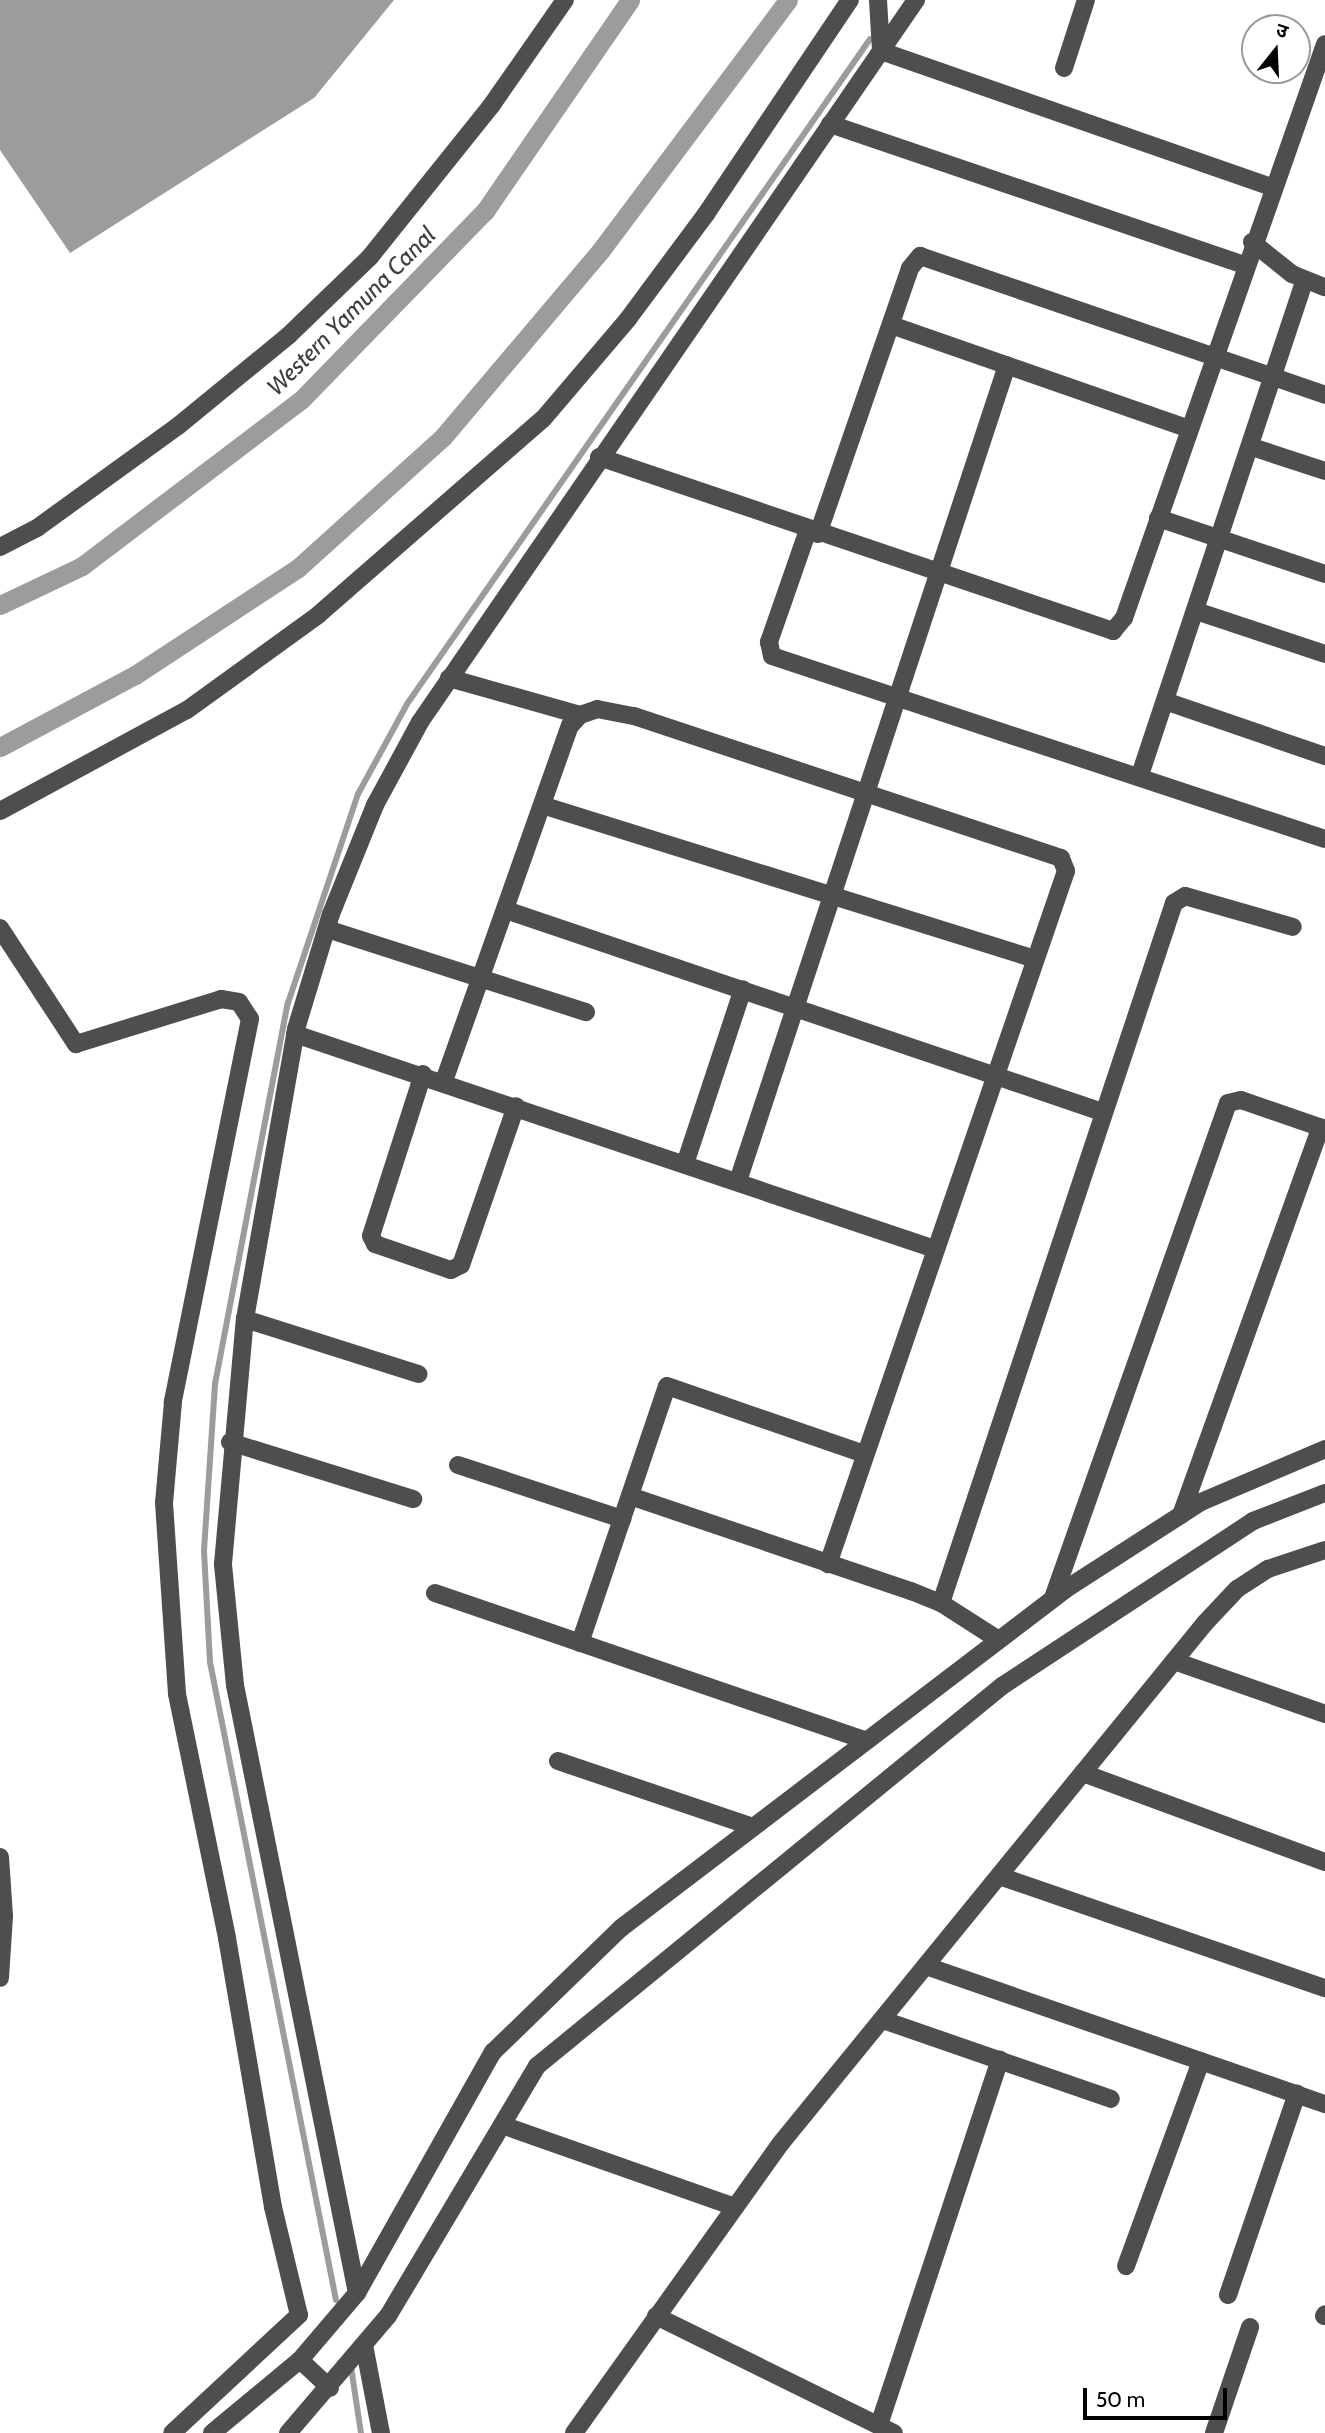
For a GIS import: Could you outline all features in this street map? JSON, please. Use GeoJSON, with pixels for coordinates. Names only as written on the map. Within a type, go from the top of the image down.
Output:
{"type":"FeatureCollection","features":[{"type":"Feature","properties":{"kind":"street"},"geometry":{"type":"LineString","coordinates":[[0,547],[37,528],[178,426],[289,335],[370,257],[491,106],[565,0]]}},
{"type":"Feature","properties":{"kind":"street"},"geometry":{"type":"LineString","coordinates":[[0,811],[198,702],[318,615],[543,419],[628,319],[706,214],[850,0]]}},
{"type":"Feature","properties":{"kind":"street"},"geometry":{"type":"LineString","coordinates":[[878,0],[881,51]]}},
{"type":"Feature","properties":{"kind":"street"},"geometry":{"type":"LineString","coordinates":[[357,2293],[234,1685],[223,1564],[230,1442],[244,1319],[295,1034],[327,929],[375,805],[449,678],[916,0]]}},
{"type":"Feature","properties":{"kind":"street"},"geometry":{"type":"LineString","coordinates":[[1064,68],[1086,0]]}},
{"type":"Feature","properties":{"kind":"street"},"geometry":{"type":"LineString","coordinates":[[599,457],[813,532],[1113,631],[1124,618],[1271,187],[1325,44]]}},
{"type":"Feature","properties":{"kind":"street"},"geometry":{"type":"LineString","coordinates":[[881,51],[1271,187]]}},
{"type":"Feature","properties":{"kind":"street"},"geometry":{"type":"LineString","coordinates":[[830,124],[1244,265]]}},
{"type":"Feature","properties":{"kind":"street"},"geometry":{"type":"LineString","coordinates":[[1252,242],[1304,282],[1325,287]]}},
{"type":"Feature","properties":{"kind":"street"},"geometry":{"type":"LineString","coordinates":[[1325,395],[925,257],[913,261],[768,649],[781,661],[1140,775],[1325,839]]}},
{"type":"Feature","properties":{"kind":"street"},"geometry":{"type":"LineString","coordinates":[[1140,775],[1222,540],[1304,282]]}},
{"type":"Feature","properties":{"kind":"street"},"geometry":{"type":"LineString","coordinates":[[891,325],[1189,429]]}},
{"type":"Feature","properties":{"kind":"street"},"geometry":{"type":"LineString","coordinates":[[738,1181],[793,1006],[868,791],[937,572],[1007,365]]}},
{"type":"Feature","properties":{"kind":"street"},"geometry":{"type":"LineString","coordinates":[[1252,447],[1325,471]]}},
{"type":"Feature","properties":{"kind":"street"},"geometry":{"type":"LineString","coordinates":[[1158,518],[1325,574]]}},
{"type":"Feature","properties":{"kind":"street"},"geometry":{"type":"LineString","coordinates":[[1196,611],[1325,654]]}},
{"type":"Feature","properties":{"kind":"street"},"geometry":{"type":"LineString","coordinates":[[449,678],[580,715]]}},
{"type":"Feature","properties":{"kind":"street"},"geometry":{"type":"LineString","coordinates":[[1165,701],[1325,756]]}},
{"type":"Feature","properties":{"kind":"street"},"geometry":{"type":"LineString","coordinates":[[444,1081],[484,978],[545,806],[570,726],[580,715],[597,709],[634,716],[868,791],[1061,858],[1066,871],[992,1075],[828,1564]]}},
{"type":"Feature","properties":{"kind":"street"},"geometry":{"type":"LineString","coordinates":[[545,806],[1035,959]]}},
{"type":"Feature","properties":{"kind":"street"},"geometry":{"type":"LineString","coordinates":[[941,1603],[1102,1112],[1178,898],[1293,927]]}},
{"type":"Feature","properties":{"kind":"street"},"geometry":{"type":"LineString","coordinates":[[506,910],[1102,1112]]}},
{"type":"Feature","properties":{"kind":"street"},"geometry":{"type":"LineString","coordinates":[[0,928],[76,1044],[221,999],[239,1002],[250,1019],[173,1402],[164,1503],[177,1694],[227,1938],[272,2207],[299,2315],[172,2433]]}},
{"type":"Feature","properties":{"kind":"street"},"geometry":{"type":"LineString","coordinates":[[327,929],[586,1012]]}},
{"type":"Feature","properties":{"kind":"street"},"geometry":{"type":"LineString","coordinates":[[685,1164],[743,989]]}},
{"type":"Feature","properties":{"kind":"street"},"geometry":{"type":"LineString","coordinates":[[295,1034],[444,1081],[934,1249]]}},
{"type":"Feature","properties":{"kind":"street"},"geometry":{"type":"LineString","coordinates":[[423,1074],[371,1236],[375,1244],[451,1270],[461,1265],[516,1106]]}},
{"type":"Feature","properties":{"kind":"street"},"geometry":{"type":"LineString","coordinates":[[1054,1598],[1228,1103],[1241,1100],[1323,1128],[1181,1515]]}},
{"type":"Feature","properties":{"kind":"street"},"geometry":{"type":"LineString","coordinates":[[244,1319],[418,1374]]}},
{"type":"Feature","properties":{"kind":"street"},"geometry":{"type":"LineString","coordinates":[[580,1643],[667,1386],[864,1454]]}},
{"type":"Feature","properties":{"kind":"street"},"geometry":{"type":"LineString","coordinates":[[230,1442],[413,1499]]}},
{"type":"Feature","properties":{"kind":"street"},"geometry":{"type":"LineString","coordinates":[[212,2433],[300,2360],[357,2293],[493,2052],[621,1928],[864,1740],[1054,1598],[1181,1515],[1325,1449]]}},
{"type":"Feature","properties":{"kind":"street"},"geometry":{"type":"LineString","coordinates":[[458,1465],[622,1519]]}},
{"type":"Feature","properties":{"kind":"street"},"geometry":{"type":"LineString","coordinates":[[288,2433],[330,2388],[388,2316],[537,2066],[1002,1686],[1253,1521],[1325,1493]]}},
{"type":"Feature","properties":{"kind":"street"},"geometry":{"type":"LineString","coordinates":[[630,1496],[941,1603],[997,1639]]}},
{"type":"Feature","properties":{"kind":"street"},"geometry":{"type":"LineString","coordinates":[[574,2433],[735,2207],[926,1966],[1174,1661],[1237,1589],[1268,1569],[1325,1550]]}},
{"type":"Feature","properties":{"kind":"street"},"geometry":{"type":"LineString","coordinates":[[435,1593],[864,1740]]}},
{"type":"Feature","properties":{"kind":"street"},"geometry":{"type":"LineString","coordinates":[[1174,1661],[1325,1714]]}},
{"type":"Feature","properties":{"kind":"street"},"geometry":{"type":"LineString","coordinates":[[558,1761],[753,1827]]}},
{"type":"Feature","properties":{"kind":"street"},"geometry":{"type":"LineString","coordinates":[[1083,1773],[1325,1862]]}},
{"type":"Feature","properties":{"kind":"street"},"geometry":{"type":"LineString","coordinates":[[0,1857],[4,1916],[0,1978]]}},
{"type":"Feature","properties":{"kind":"street"},"geometry":{"type":"LineString","coordinates":[[999,1876],[1325,1988]]}},
{"type":"Feature","properties":{"kind":"street"},"geometry":{"type":"LineString","coordinates":[[926,1966],[1325,2104]]}},
{"type":"Feature","properties":{"kind":"street"},"geometry":{"type":"LineString","coordinates":[[883,2020],[1111,2099]]}},
{"type":"Feature","properties":{"kind":"street"},"geometry":{"type":"LineString","coordinates":[[656,2316],[886,2429],[1000,2059]]}},
{"type":"Feature","properties":{"kind":"street"},"geometry":{"type":"LineString","coordinates":[[1126,2266],[1200,2062]]}},
{"type":"Feature","properties":{"kind":"street"},"geometry":{"type":"LineString","coordinates":[[1228,2295],[1297,2094]]}},
{"type":"Feature","properties":{"kind":"street"},"geometry":{"type":"LineString","coordinates":[[502,2125],[735,2207]]}},
{"type":"Feature","properties":{"kind":"street"},"geometry":{"type":"LineString","coordinates":[[1214,2433],[1250,2327]]}},
{"type":"Feature","properties":{"kind":"street"},"geometry":{"type":"LineString","coordinates":[[364,2345],[381,2433]]}},
{"type":"Feature","properties":{"kind":"street"},"geometry":{"type":"LineString","coordinates":[[300,2360],[330,2388]]}},
{"type":"Feature","properties":{"kind":"shaded area"},"geometry":{"type":"Polygon","coordinates":[[[0,0],[394,0],[314,98],[70,253],[0,150],[0,0]]]}},
{"type":"Feature","properties":{"kind":"waterway","name":"Western Yamuna Canal"},"geometry":{"type":"LineString","coordinates":[[0,605],[82,566],[301,400],[485,211],[630,0]]}},
{"type":"Feature","properties":{"kind":"waterway"},"geometry":{"type":"LineString","coordinates":[[0,747],[135,675],[298,568],[443,437],[601,250],[788,0]]}},
{"type":"Feature","properties":{"kind":"waterway"},"geometry":{"type":"LineString","coordinates":[[336,2300],[210,1662],[204,1550],[215,1384],[288,1003],[358,794],[407,704],[870,39]]}},
{"type":"Feature","properties":{"kind":"waterway"},"geometry":{"type":"LineString","coordinates":[[351,2367],[361,2433]]}}]}
